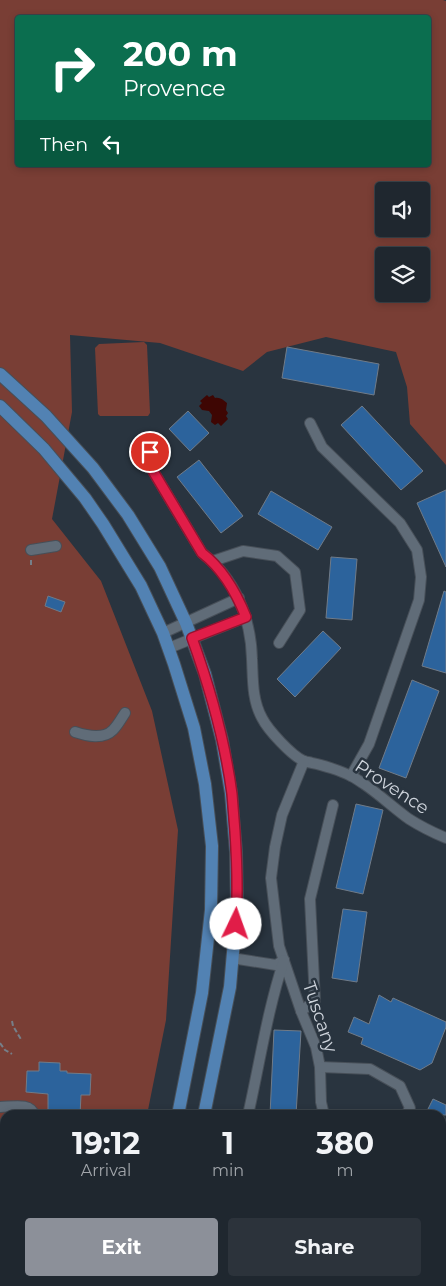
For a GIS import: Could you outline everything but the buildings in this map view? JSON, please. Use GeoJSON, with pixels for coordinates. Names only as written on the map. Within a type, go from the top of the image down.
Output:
{"type":"FeatureCollection","features":[{"type":"Feature","properties":{"kind":"main road"},"geometry":{"type":"LineString","coordinates":[[0,374],[46,416],[93,468],[128,515],[160,567],[186,623],[205,674],[222,740],[232,793],[237,906],[230,987],[205,1110]]}},
{"type":"Feature","properties":{"kind":"main road"},"geometry":{"type":"LineString","coordinates":[[0,406],[44,449],[85,498],[141,586],[169,648],[194,728],[205,784],[212,846],[211,910],[202,993],[179,1110]]}},
{"type":"Feature","properties":{"kind":"street"},"geometry":{"type":"LineString","coordinates":[[310,423],[322,447],[400,523],[417,550],[421,577],[419,600],[369,744],[351,776]]}},
{"type":"Feature","properties":{"kind":"street","name":"Provence"},"geometry":{"type":"LineString","coordinates":[[150,452],[153,471],[202,553],[213,561],[239,598],[250,631],[254,695],[262,718],[274,735],[304,761],[351,776],[410,820],[445,835]]}},
{"type":"Feature","properties":{"kind":"street"},"geometry":{"type":"LineString","coordinates":[[31,550],[56,546]]}},
{"type":"Feature","properties":{"kind":"street"},"geometry":{"type":"LineString","coordinates":[[213,561],[243,551],[277,556],[295,572],[300,610],[279,643]]}},
{"type":"Feature","properties":{"kind":"street"},"geometry":{"type":"LineString","coordinates":[[163,633],[239,598]]}},
{"type":"Feature","properties":{"kind":"street"},"geometry":{"type":"LineString","coordinates":[[169,648],[246,617]]}},
{"type":"Feature","properties":{"kind":"street"},"geometry":{"type":"LineString","coordinates":[[75,732],[89,736],[108,734],[114,729],[125,713]]}},
{"type":"Feature","properties":{"kind":"street","name":"Tuscany"},"geometry":{"type":"LineString","coordinates":[[304,761],[282,815],[271,878],[279,946],[301,1011],[316,1047],[320,1067],[323,1110]]}},
{"type":"Feature","properties":{"kind":"street"},"geometry":{"type":"LineString","coordinates":[[301,1011],[316,1002],[310,899],[333,805]]}},
{"type":"Feature","properties":{"kind":"street"},"geometry":{"type":"LineString","coordinates":[[232,958],[276,965],[284,960]]}},
{"type":"Feature","properties":{"kind":"street"},"geometry":{"type":"LineString","coordinates":[[249,1110],[265,1027],[284,960]]}},
{"type":"Feature","properties":{"kind":"street"},"geometry":{"type":"LineString","coordinates":[[320,1067],[370,1069],[400,1086],[410,1108],[409,1110]]}},
{"type":"Feature","properties":{"kind":"street"},"geometry":{"type":"LineString","coordinates":[[0,1107],[28,1106],[33,1110]]}},
{"type":"Feature","properties":{"kind":"path"},"geometry":{"type":"LineString","coordinates":[[12,1021],[22,1041]]}},
{"type":"Feature","properties":{"kind":"path"},"geometry":{"type":"LineString","coordinates":[[0,1043],[5,1050],[12,1054]]}},
{"type":"Feature","properties":{"kind":"shaded area"},"geometry":{"type":"Polygon","coordinates":[[[0,0],[443,0],[446,1],[446,465],[410,424],[407,387],[396,352],[326,337],[267,352],[243,371],[160,343],[70,335],[72,412],[52,519],[101,581],[152,711],[178,830],[166,1020],[148,1110],[0,1110],[0,0]]]}},
{"type":"Feature","properties":{"kind":"shaded area"},"geometry":{"type":"Polygon","coordinates":[[[144,342],[147,345],[150,413],[148,416],[100,416],[98,414],[95,348],[99,344],[144,342]]]}},
{"type":"Feature","properties":{"kind":"shaded area"},"geometry":{"type":"Polygon","coordinates":[[[207,395],[209,397],[213,395],[215,398],[220,398],[227,403],[226,410],[228,413],[226,416],[228,419],[221,426],[218,423],[215,425],[211,422],[212,415],[209,411],[202,410],[199,406],[202,403],[200,401],[207,395]]]}},
{"type":"Feature","properties":{"kind":"route"},"geometry":{"type":"LineString","coordinates":[[150,452],[153,471],[202,553],[213,561],[230,583],[239,598],[246,617],[192,638],[205,674],[222,740],[232,793],[236,852],[236,924]]}}]}
